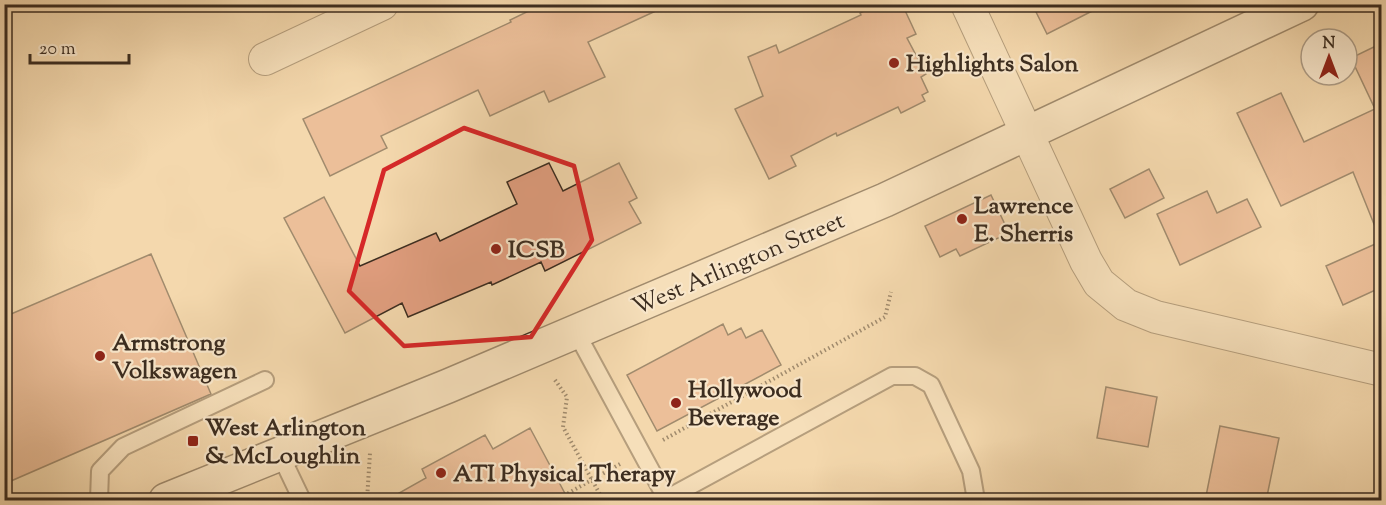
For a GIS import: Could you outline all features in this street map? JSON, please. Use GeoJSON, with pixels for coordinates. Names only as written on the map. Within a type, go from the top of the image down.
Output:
{"type":"FeatureCollection","features":[{"type":"Feature","properties":{"kind":"main road","name":"West Arlington Street"},"geometry":{"type":"LineString","coordinates":[[165,501],[576,332],[885,200],[1302,4]]}},
{"type":"Feature","properties":{"kind":"street"},"geometry":{"type":"LineString","coordinates":[[266,59],[382,4]]}},
{"type":"Feature","properties":{"kind":"street"},"geometry":{"type":"LineString","coordinates":[[967,4],[1086,261],[1099,283],[1126,304],[1155,317],[1382,370]]}},
{"type":"Feature","properties":{"kind":"lane"},"geometry":{"type":"LineString","coordinates":[[576,332],[666,500],[892,376],[915,376],[931,385],[971,471],[976,501]]}},
{"type":"Feature","properties":{"kind":"lane"},"geometry":{"type":"LineString","coordinates":[[99,501],[100,471],[123,447],[265,380]]}},
{"type":"Feature","properties":{"kind":"lane"},"geometry":{"type":"LineString","coordinates":[[280,454],[302,501]]}},
{"type":"Feature","properties":{"kind":"path"},"geometry":{"type":"LineString","coordinates":[[556,501],[885,317],[891,292]]}},
{"type":"Feature","properties":{"kind":"path"},"geometry":{"type":"LineString","coordinates":[[555,380],[567,397],[563,427],[603,501]]}},
{"type":"Feature","properties":{"kind":"path"},"geometry":{"type":"LineString","coordinates":[[367,419],[370,450],[367,501]]}},
{"type":"Feature","properties":{"kind":"highlighted area"},"geometry":{"type":"Polygon","coordinates":[[[464,128],[574,166],[592,240],[531,337],[404,346],[349,291],[384,170],[464,128]]]}},
{"type":"Feature","properties":{"kind":"building"},"geometry":{"type":"Polygon","coordinates":[[[543,4],[671,4],[588,42],[605,77],[549,102],[544,91],[490,116],[478,90],[381,136],[387,148],[330,176],[303,119],[511,22],[510,20],[543,4]]]}},
{"type":"Feature","properties":{"kind":"building"},"geometry":{"type":"Polygon","coordinates":[[[878,4],[902,4],[916,34],[907,38],[926,74],[921,77],[928,92],[922,95],[925,101],[901,113],[898,107],[837,136],[836,133],[791,156],[796,166],[769,179],[735,109],[763,96],[748,57],[776,45],[779,53],[861,15],[860,13],[878,4]]]}},
{"type":"Feature","properties":{"kind":"building"},"geometry":{"type":"Polygon","coordinates":[[[1032,4],[1106,4],[1047,34],[1032,4]]]}},
{"type":"Feature","properties":{"kind":"building"},"geometry":{"type":"Polygon","coordinates":[[[1382,43],[1382,238],[1380,239],[1353,172],[1281,206],[1237,113],[1281,93],[1304,142],[1375,109],[1359,75],[1359,54],[1382,43]]]}},
{"type":"Feature","properties":{"kind":"building"},"geometry":{"type":"Polygon","coordinates":[[[549,163],[563,191],[619,163],[637,198],[629,202],[641,223],[545,271],[541,262],[492,285],[491,282],[408,317],[402,303],[345,333],[284,218],[324,197],[360,266],[436,233],[440,241],[517,204],[507,182],[549,163]]]}},
{"type":"Feature","properties":{"kind":"building"},"geometry":{"type":"Polygon","coordinates":[[[1149,169],[1164,198],[1125,218],[1110,189],[1149,169]]]}},
{"type":"Feature","properties":{"kind":"building"},"geometry":{"type":"Polygon","coordinates":[[[1207,191],[1217,213],[1247,199],[1261,227],[1180,265],[1157,214],[1207,191]]]}},
{"type":"Feature","properties":{"kind":"building"},"geometry":{"type":"Polygon","coordinates":[[[991,195],[1009,233],[960,256],[956,249],[940,257],[925,226],[991,195]]]}},
{"type":"Feature","properties":{"kind":"building"},"geometry":{"type":"Polygon","coordinates":[[[1382,241],[1382,287],[1343,305],[1326,266],[1382,241]]]}},
{"type":"Feature","properties":{"kind":"building","name":"Armstrong Volkswagen"},"geometry":{"type":"Polygon","coordinates":[[[151,254],[211,394],[4,484],[4,317],[151,254]]]}},
{"type":"Feature","properties":{"kind":"building","name":"Hollywood Beverage"},"geometry":{"type":"Polygon","coordinates":[[[723,324],[728,335],[741,328],[746,338],[762,330],[781,365],[657,431],[627,375],[723,324]]]}},
{"type":"Feature","properties":{"kind":"building"},"geometry":{"type":"Polygon","coordinates":[[[1106,387],[1157,397],[1148,447],[1097,438],[1106,387]]]}},
{"type":"Feature","properties":{"kind":"building"},"geometry":{"type":"Polygon","coordinates":[[[1220,426],[1279,438],[1266,501],[1205,501],[1220,426]]]}},
{"type":"Feature","properties":{"kind":"building"},"geometry":{"type":"Polygon","coordinates":[[[530,428],[569,501],[385,501],[426,478],[422,469],[485,435],[493,449],[530,428]]]}},
{"type":"Feature","properties":{"kind":"place","name":"Highlights Salon"},"geometry":{"type":"Point","coordinates":[894,63]}},
{"type":"Feature","properties":{"kind":"place","name":"Lawrence E. Sherris"},"geometry":{"type":"Point","coordinates":[962,219]}},
{"type":"Feature","properties":{"kind":"place","name":"ICSB"},"geometry":{"type":"Point","coordinates":[496,249]}},
{"type":"Feature","properties":{"kind":"place","name":"Armstrong Volkswagen"},"geometry":{"type":"Point","coordinates":[100,356]}},
{"type":"Feature","properties":{"kind":"place","name":"Hollywood Beverage"},"geometry":{"type":"Point","coordinates":[676,403]}},
{"type":"Feature","properties":{"kind":"place","name":"West Arlington & McLoughlin"},"geometry":{"type":"Point","coordinates":[193,441]}},
{"type":"Feature","properties":{"kind":"place","name":"ATI Physical Therapy"},"geometry":{"type":"Point","coordinates":[441,473]}}]}
